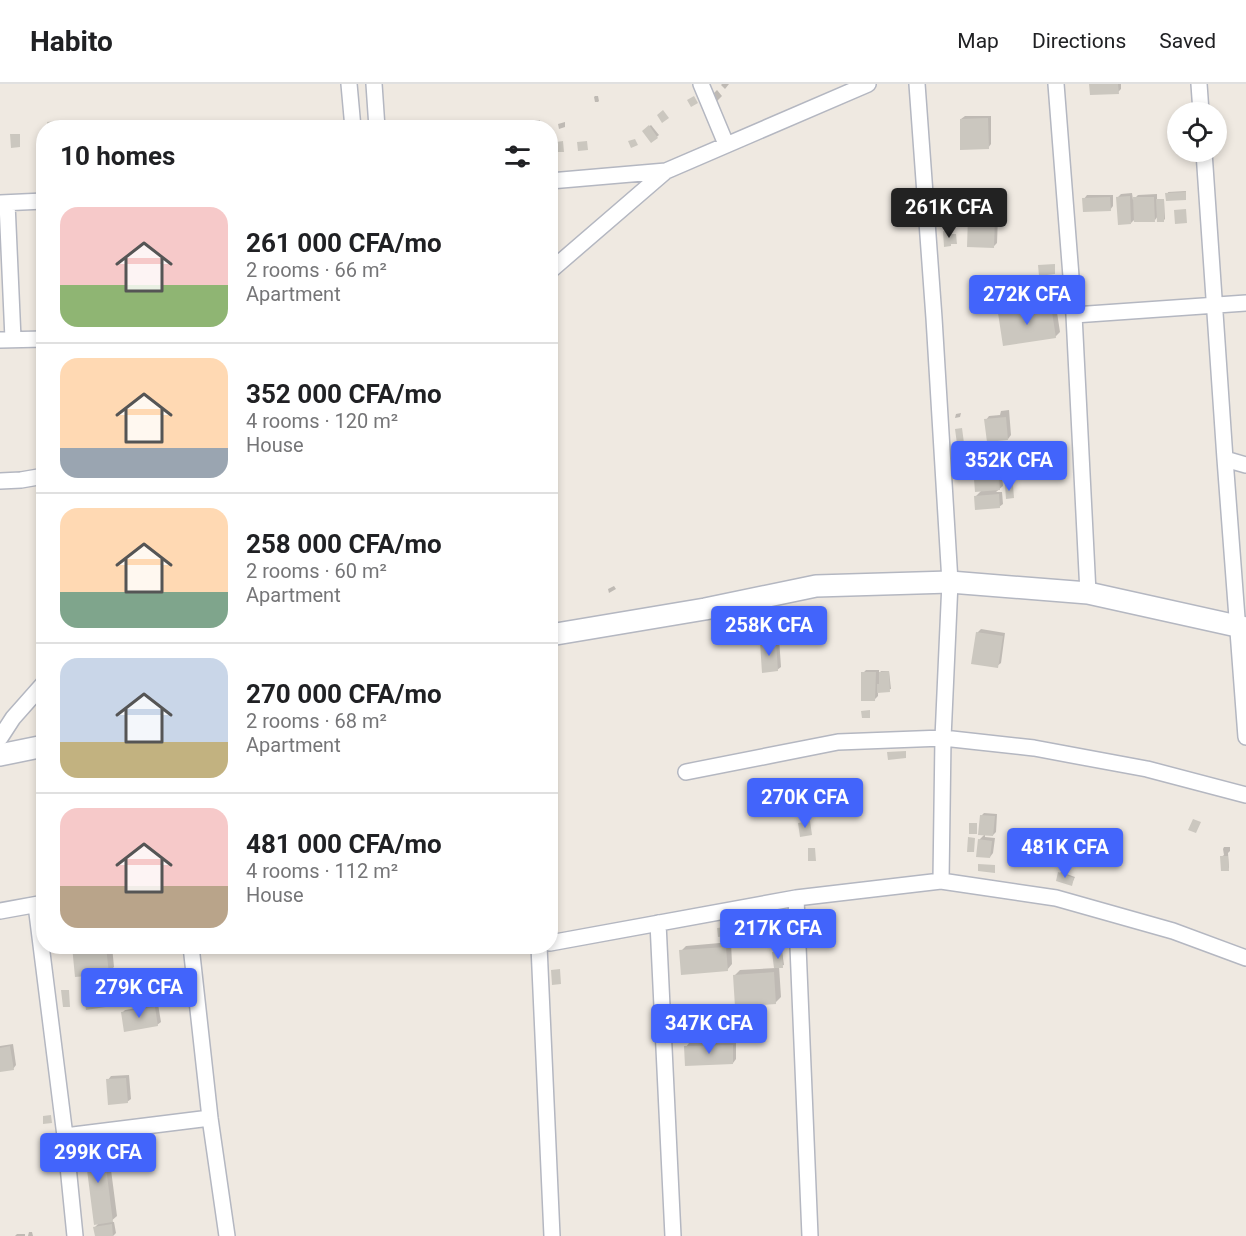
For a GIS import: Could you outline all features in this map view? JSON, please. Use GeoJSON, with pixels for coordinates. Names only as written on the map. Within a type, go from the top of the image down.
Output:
{"type":"FeatureCollection","features":[{"type":"Feature","properties":{"kind":"street"},"geometry":{"type":"LineString","coordinates":[[349,84],[352,120]]}},
{"type":"Feature","properties":{"kind":"street"},"geometry":{"type":"LineString","coordinates":[[374,84],[376,120]]}},
{"type":"Feature","properties":{"kind":"street"},"geometry":{"type":"LineString","coordinates":[[701,84],[726,144]]}},
{"type":"Feature","properties":{"kind":"street"},"geometry":{"type":"LineString","coordinates":[[558,264],[666,171],[868,84]]}},
{"type":"Feature","properties":{"kind":"street"},"geometry":{"type":"LineString","coordinates":[[917,84],[935,328],[950,582],[943,738],[941,881]]}},
{"type":"Feature","properties":{"kind":"street"},"geometry":{"type":"LineString","coordinates":[[1056,84],[1074,315],[1088,593]]}},
{"type":"Feature","properties":{"kind":"street"},"geometry":{"type":"LineString","coordinates":[[1199,84],[1200,102]]}},
{"type":"Feature","properties":{"kind":"street"},"geometry":{"type":"LineString","coordinates":[[1205,162],[1225,459],[1242,627],[1246,737]]}},
{"type":"Feature","properties":{"kind":"street"},"geometry":{"type":"LineString","coordinates":[[558,180],[666,171]]}},
{"type":"Feature","properties":{"kind":"street"},"geometry":{"type":"LineString","coordinates":[[36,201],[3,203],[6,339],[36,339]]}},
{"type":"Feature","properties":{"kind":"street"},"geometry":{"type":"LineString","coordinates":[[1074,315],[1246,303]]}},
{"type":"Feature","properties":{"kind":"street"},"geometry":{"type":"LineString","coordinates":[[1225,459],[1246,465]]}},
{"type":"Feature","properties":{"kind":"street"},"geometry":{"type":"LineString","coordinates":[[0,481],[36,477]]}},
{"type":"Feature","properties":{"kind":"street"},"geometry":{"type":"LineString","coordinates":[[558,634],[705,609],[816,586],[950,582],[1088,593],[1242,627]]}},
{"type":"Feature","properties":{"kind":"street"},"geometry":{"type":"LineString","coordinates":[[0,738],[13,718],[36,692]]}},
{"type":"Feature","properties":{"kind":"street"},"geometry":{"type":"LineString","coordinates":[[686,772],[838,742],[943,738],[1034,748],[1125,764],[1246,795]]}},
{"type":"Feature","properties":{"kind":"street"},"geometry":{"type":"LineString","coordinates":[[0,755],[36,748]]}},
{"type":"Feature","properties":{"kind":"street"},"geometry":{"type":"LineString","coordinates":[[558,942],[796,898],[941,881],[1056,898],[1173,931],[1246,958]]}},
{"type":"Feature","properties":{"kind":"street"},"geometry":{"type":"LineString","coordinates":[[796,898],[810,1236]]}},
{"type":"Feature","properties":{"kind":"street"},"geometry":{"type":"LineString","coordinates":[[0,911],[36,905]]}},
{"type":"Feature","properties":{"kind":"street"},"geometry":{"type":"LineString","coordinates":[[658,923],[673,1236]]}},
{"type":"Feature","properties":{"kind":"street"},"geometry":{"type":"LineString","coordinates":[[45,954],[75,1236]]}},
{"type":"Feature","properties":{"kind":"street"},"geometry":{"type":"LineString","coordinates":[[192,954],[210,1118],[227,1236]]}},
{"type":"Feature","properties":{"kind":"street"},"geometry":{"type":"LineString","coordinates":[[539,954],[552,1236]]}},
{"type":"Feature","properties":{"kind":"street"},"geometry":{"type":"LineString","coordinates":[[65,1136],[210,1118]]}},
{"type":"Feature","properties":{"kind":"building"},"geometry":{"type":"Polygon","coordinates":[[[1089,84],[1118,84],[1119,94],[1090,95],[1089,84]]]}},
{"type":"Feature","properties":{"kind":"building"},"geometry":{"type":"Polygon","coordinates":[[[694,96],[698,103],[691,107],[687,100],[694,96]]]}},
{"type":"Feature","properties":{"kind":"building"},"geometry":{"type":"Polygon","coordinates":[[[663,110],[669,118],[662,123],[657,115],[663,110]]]}},
{"type":"Feature","properties":{"kind":"building"},"geometry":{"type":"Polygon","coordinates":[[[988,118],[989,149],[960,150],[960,119],[988,118]]]}},
{"type":"Feature","properties":{"kind":"building"},"geometry":{"type":"Polygon","coordinates":[[[649,125],[658,138],[651,143],[642,131],[649,125]]]}},
{"type":"Feature","properties":{"kind":"building"},"geometry":{"type":"Polygon","coordinates":[[[10,134],[20,134],[20,147],[11,148],[10,134]]]}},
{"type":"Feature","properties":{"kind":"building"},"geometry":{"type":"Polygon","coordinates":[[[635,139],[638,145],[631,148],[628,141],[635,139]]]}},
{"type":"Feature","properties":{"kind":"building"},"geometry":{"type":"Polygon","coordinates":[[[563,141],[564,152],[558,152],[558,142],[563,141]]]}},
{"type":"Feature","properties":{"kind":"building"},"geometry":{"type":"Polygon","coordinates":[[[587,141],[588,150],[578,151],[577,142],[587,141]]]}},
{"type":"Feature","properties":{"kind":"building"},"geometry":{"type":"Polygon","coordinates":[[[1186,192],[1186,200],[1166,201],[1165,193],[1186,192]]]}},
{"type":"Feature","properties":{"kind":"building"},"geometry":{"type":"Polygon","coordinates":[[[1130,196],[1131,224],[1118,225],[1116,197],[1130,196]]]}},
{"type":"Feature","properties":{"kind":"building"},"geometry":{"type":"Polygon","coordinates":[[[1110,197],[1111,211],[1083,212],[1082,198],[1110,197]]]}},
{"type":"Feature","properties":{"kind":"building"},"geometry":{"type":"Polygon","coordinates":[[[1133,197],[1154,197],[1155,222],[1134,222],[1133,197]]]}},
{"type":"Feature","properties":{"kind":"building"},"geometry":{"type":"Polygon","coordinates":[[[1156,199],[1164,199],[1164,222],[1157,222],[1156,199]]]}},
{"type":"Feature","properties":{"kind":"building"},"geometry":{"type":"Polygon","coordinates":[[[1186,209],[1187,223],[1175,224],[1174,210],[1186,209]]]}},
{"type":"Feature","properties":{"kind":"building"},"geometry":{"type":"Polygon","coordinates":[[[968,217],[995,218],[994,248],[967,247],[968,217]]]}},
{"type":"Feature","properties":{"kind":"building"},"geometry":{"type":"Polygon","coordinates":[[[943,231],[956,234],[957,244],[944,247],[943,231]]]}},
{"type":"Feature","properties":{"kind":"building"},"geometry":{"type":"Polygon","coordinates":[[[1055,264],[1055,274],[1039,276],[1038,265],[1055,264]]]}},
{"type":"Feature","properties":{"kind":"building"},"geometry":{"type":"Polygon","coordinates":[[[1051,305],[1056,338],[1003,346],[998,313],[1051,305]]]}},
{"type":"Feature","properties":{"kind":"building"},"geometry":{"type":"Polygon","coordinates":[[[1006,417],[1008,440],[987,442],[984,419],[1006,417]]]}},
{"type":"Feature","properties":{"kind":"building"},"geometry":{"type":"Polygon","coordinates":[[[962,428],[964,443],[957,444],[955,429],[962,428]]]}},
{"type":"Feature","properties":{"kind":"building"},"geometry":{"type":"Polygon","coordinates":[[[999,478],[1000,490],[975,492],[974,479],[999,478]]]}},
{"type":"Feature","properties":{"kind":"building"},"geometry":{"type":"Polygon","coordinates":[[[1005,485],[1013,485],[1014,498],[1006,499],[1005,485]]]}},
{"type":"Feature","properties":{"kind":"building"},"geometry":{"type":"Polygon","coordinates":[[[999,494],[1000,508],[975,510],[974,496],[999,494]]]}},
{"type":"Feature","properties":{"kind":"building"},"geometry":{"type":"Polygon","coordinates":[[[976,632],[1003,636],[998,668],[971,664],[976,632]]]}},
{"type":"Feature","properties":{"kind":"building"},"geometry":{"type":"Polygon","coordinates":[[[776,641],[778,671],[762,673],[760,642],[776,641]]]}},
{"type":"Feature","properties":{"kind":"building"},"geometry":{"type":"Polygon","coordinates":[[[889,671],[890,692],[877,693],[879,672],[889,671]]]}},
{"type":"Feature","properties":{"kind":"building"},"geometry":{"type":"Polygon","coordinates":[[[861,672],[876,672],[875,701],[861,701],[861,672]]]}},
{"type":"Feature","properties":{"kind":"building"},"geometry":{"type":"Polygon","coordinates":[[[870,710],[870,718],[862,718],[861,711],[870,710]]]}},
{"type":"Feature","properties":{"kind":"building"},"geometry":{"type":"Polygon","coordinates":[[[906,751],[906,758],[888,760],[887,752],[906,751]]]}},
{"type":"Feature","properties":{"kind":"building"},"geometry":{"type":"Polygon","coordinates":[[[980,815],[995,816],[993,836],[978,835],[980,815]]]}},
{"type":"Feature","properties":{"kind":"building"},"geometry":{"type":"Polygon","coordinates":[[[1193,819],[1201,822],[1196,833],[1188,830],[1193,819]]]}},
{"type":"Feature","properties":{"kind":"building"},"geometry":{"type":"Polygon","coordinates":[[[810,821],[812,835],[800,837],[798,823],[810,821]]]}},
{"type":"Feature","properties":{"kind":"building"},"geometry":{"type":"Polygon","coordinates":[[[969,823],[977,823],[977,834],[969,834],[969,823]]]}},
{"type":"Feature","properties":{"kind":"building"},"geometry":{"type":"Polygon","coordinates":[[[968,837],[975,838],[974,852],[967,852],[968,837]]]}},
{"type":"Feature","properties":{"kind":"building"},"geometry":{"type":"Polygon","coordinates":[[[978,839],[992,841],[990,858],[976,857],[978,839]]]}},
{"type":"Feature","properties":{"kind":"building"},"geometry":{"type":"Polygon","coordinates":[[[808,848],[815,848],[816,861],[808,861],[808,848]]]}},
{"type":"Feature","properties":{"kind":"building"},"geometry":{"type":"Polygon","coordinates":[[[1220,856],[1228,856],[1229,871],[1221,871],[1220,856]]]}},
{"type":"Feature","properties":{"kind":"building"},"geometry":{"type":"Polygon","coordinates":[[[978,864],[995,865],[995,873],[978,871],[978,864]]]}},
{"type":"Feature","properties":{"kind":"building"},"geometry":{"type":"Polygon","coordinates":[[[1058,872],[1074,878],[1072,886],[1056,881],[1058,872]]]}},
{"type":"Feature","properties":{"kind":"building"},"geometry":{"type":"Polygon","coordinates":[[[725,927],[726,936],[718,937],[717,928],[725,927]]]}},
{"type":"Feature","properties":{"kind":"building"},"geometry":{"type":"Polygon","coordinates":[[[726,947],[728,971],[681,975],[679,950],[726,947]]]}},
{"type":"Feature","properties":{"kind":"building"},"geometry":{"type":"Polygon","coordinates":[[[782,951],[783,968],[774,968],[772,952],[782,951]]]}},
{"type":"Feature","properties":{"kind":"building"},"geometry":{"type":"Polygon","coordinates":[[[73,954],[107,954],[109,974],[75,977],[73,954]]]}},
{"type":"Feature","properties":{"kind":"building"},"geometry":{"type":"Polygon","coordinates":[[[560,969],[561,984],[552,985],[551,970],[560,969]]]}},
{"type":"Feature","properties":{"kind":"building"},"geometry":{"type":"Polygon","coordinates":[[[774,972],[776,1004],[735,1007],[733,975],[774,972]]]}},
{"type":"Feature","properties":{"kind":"building"},"geometry":{"type":"Polygon","coordinates":[[[109,979],[112,1006],[86,1010],[82,982],[109,979]]]}},
{"type":"Feature","properties":{"kind":"building"},"geometry":{"type":"Polygon","coordinates":[[[61,990],[69,990],[70,1007],[63,1007],[61,990]]]}},
{"type":"Feature","properties":{"kind":"building"},"geometry":{"type":"Polygon","coordinates":[[[155,1007],[158,1026],[124,1032],[121,1012],[155,1007]]]}},
{"type":"Feature","properties":{"kind":"building"},"geometry":{"type":"Polygon","coordinates":[[[726,1010],[728,1036],[693,1039],[691,1012],[726,1010]]]}},
{"type":"Feature","properties":{"kind":"building"},"geometry":{"type":"Polygon","coordinates":[[[676,1028],[686,1028],[687,1043],[677,1043],[676,1028]]]}},
{"type":"Feature","properties":{"kind":"building"},"geometry":{"type":"Polygon","coordinates":[[[733,1045],[733,1064],[685,1066],[684,1046],[733,1045]]]}},
{"type":"Feature","properties":{"kind":"building"},"geometry":{"type":"Polygon","coordinates":[[[10,1046],[14,1070],[0,1072],[0,1048],[10,1046]]]}},
{"type":"Feature","properties":{"kind":"building"},"geometry":{"type":"Polygon","coordinates":[[[126,1078],[128,1103],[108,1105],[106,1079],[126,1078]]]}},
{"type":"Feature","properties":{"kind":"building"},"geometry":{"type":"Polygon","coordinates":[[[51,1115],[52,1123],[43,1124],[43,1116],[51,1115]]]}},
{"type":"Feature","properties":{"kind":"building"},"geometry":{"type":"Polygon","coordinates":[[[103,1144],[113,1222],[94,1225],[84,1146],[103,1144]]]}},
{"type":"Feature","properties":{"kind":"building"},"geometry":{"type":"Polygon","coordinates":[[[112,1224],[113,1236],[95,1236],[93,1227],[112,1224]]]}}]}
